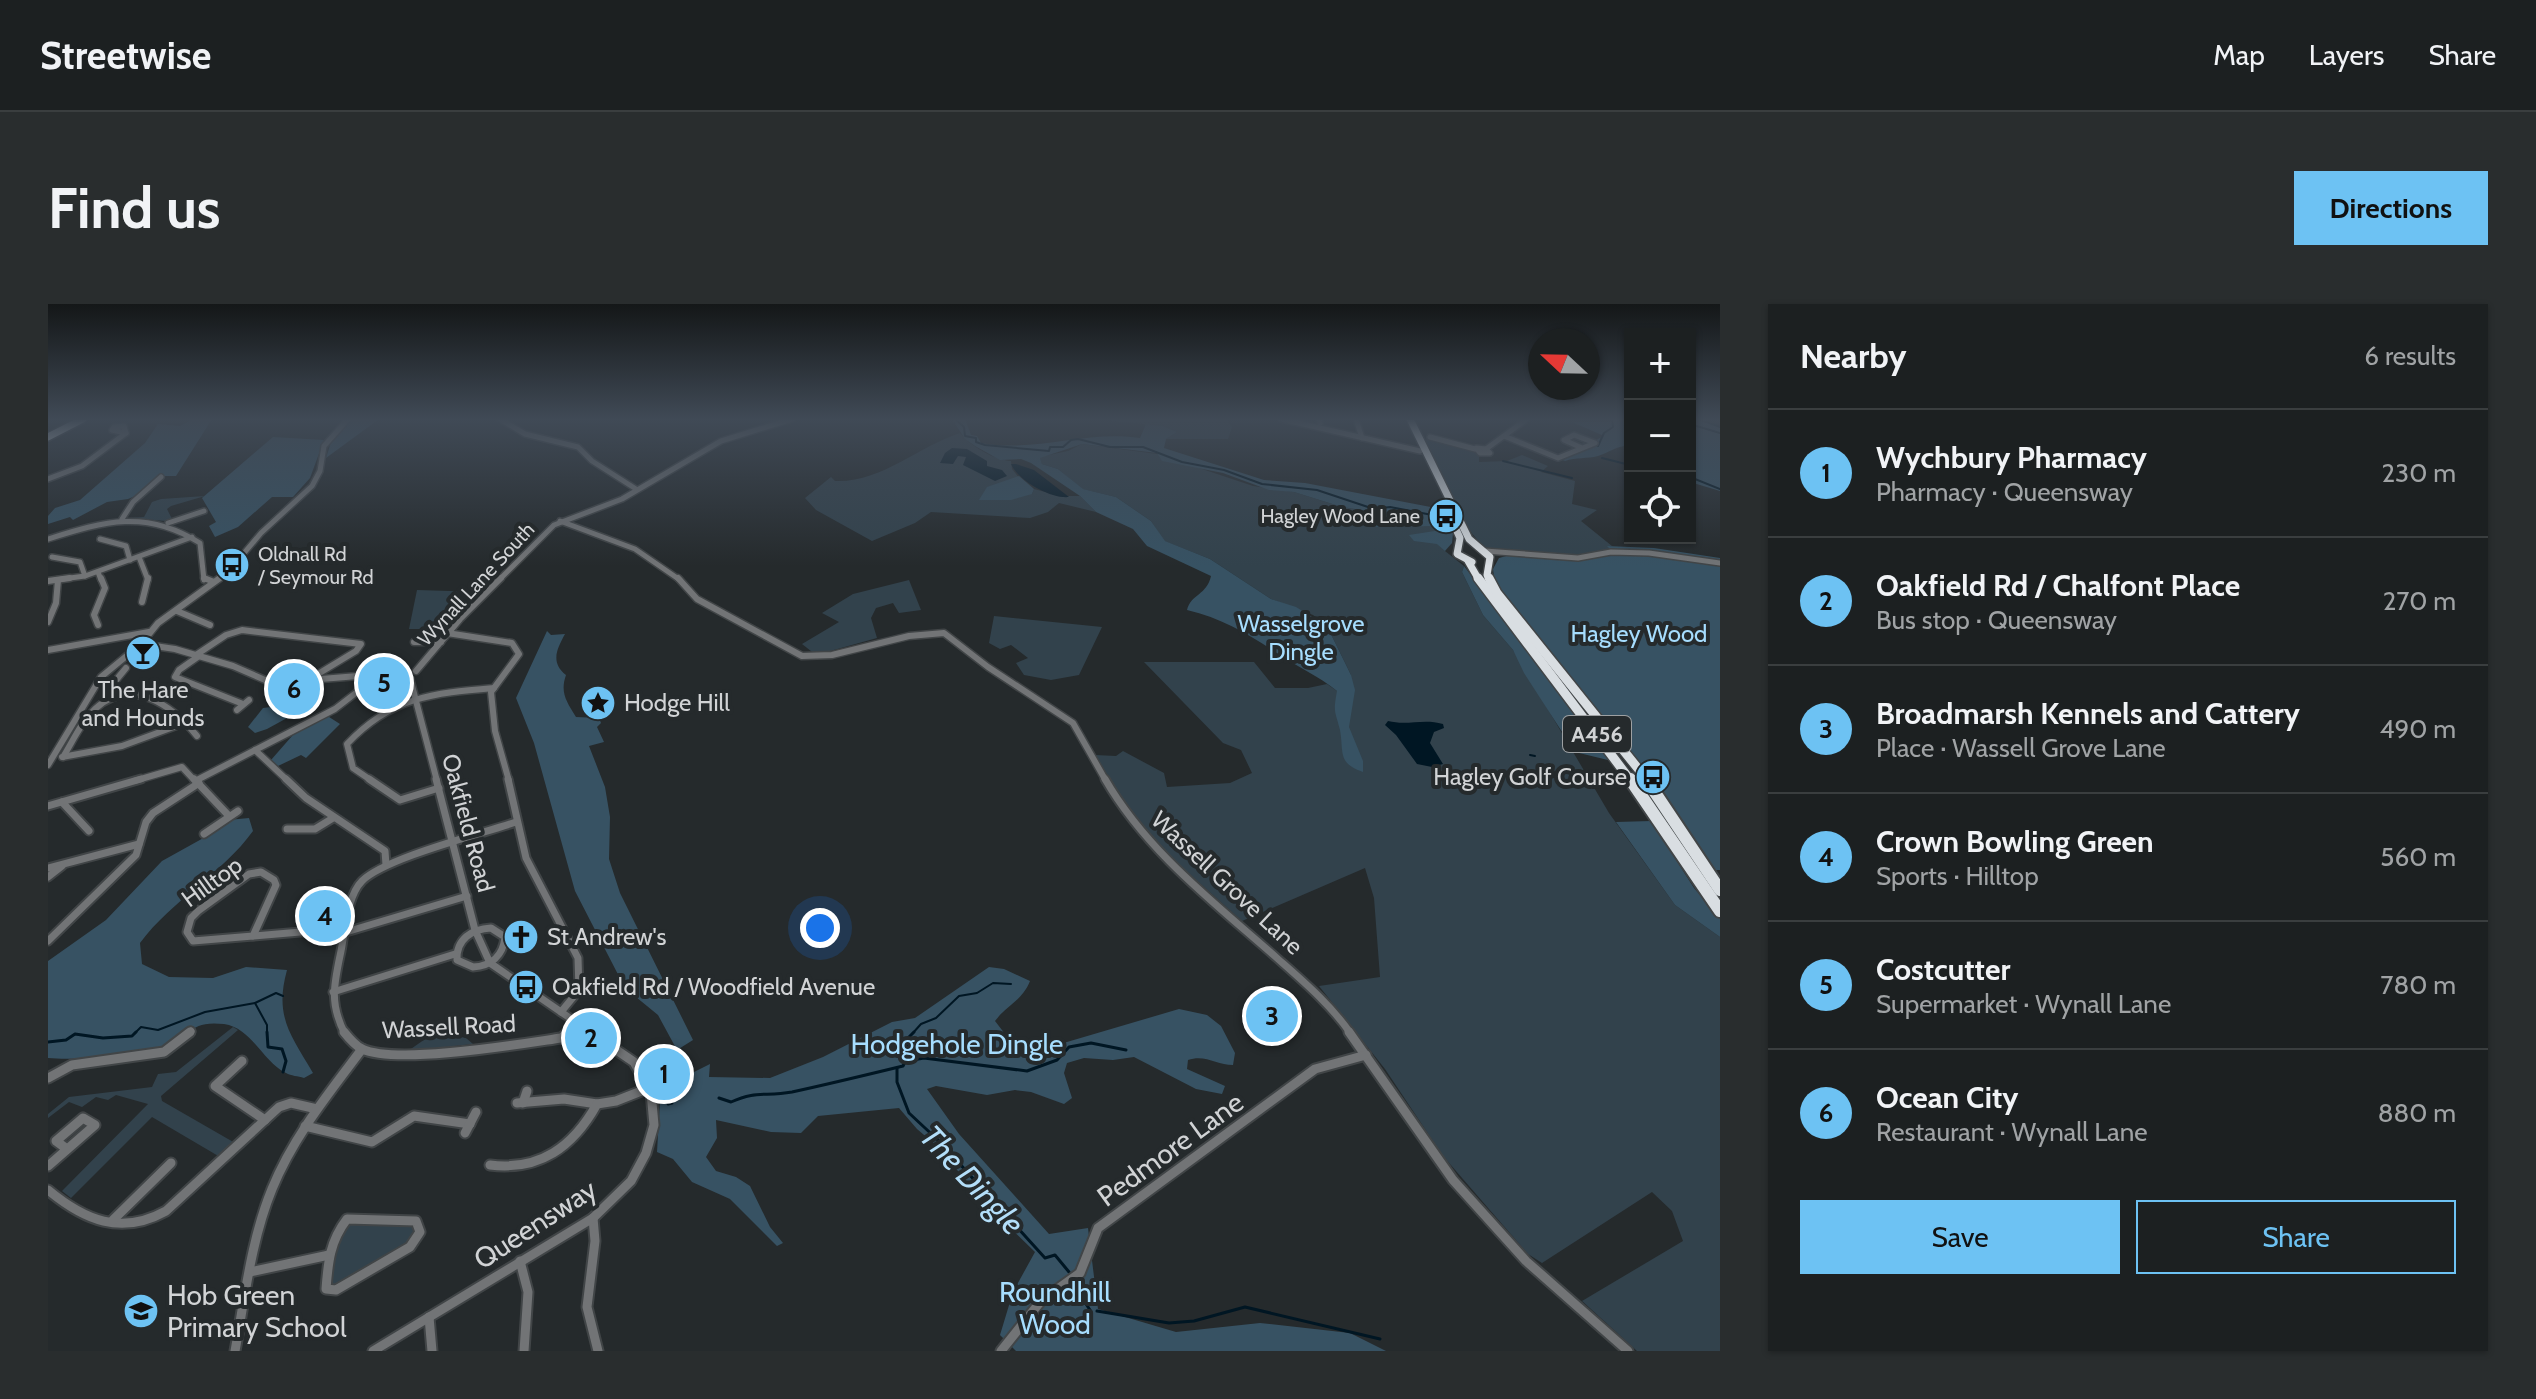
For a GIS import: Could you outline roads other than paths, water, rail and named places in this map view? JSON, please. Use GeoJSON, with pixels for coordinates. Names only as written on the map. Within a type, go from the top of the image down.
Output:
{"type":"FeatureCollection","features":[{"type":"Feature","properties":{"kind":"highway","name":"A456"},"geometry":{"type":"LineString","coordinates":[[1428,468],[1460,538],[1458,548]]}},
{"type":"Feature","properties":{"kind":"highway","name":"A456"},"geometry":{"type":"LineString","coordinates":[[1430,468],[1469,539],[1486,554],[1487,575],[1497,593],[1656,791],[1720,890]]}},
{"type":"Feature","properties":{"kind":"highway"},"geometry":{"type":"LineString","coordinates":[[1458,548],[1486,554],[1468,561],[1457,554],[1458,548]]}},
{"type":"Feature","properties":{"kind":"highway","name":"A456"},"geometry":{"type":"LineString","coordinates":[[1468,561],[1486,593],[1622,767],[1720,911]]}},
{"type":"Feature","properties":{"kind":"street"},"geometry":{"type":"LineString","coordinates":[[48,479],[77,468]]}},
{"type":"Feature","properties":{"kind":"street"},"geometry":{"type":"LineString","coordinates":[[50,762],[101,677],[141,644],[149,632],[214,582],[316,481],[319,468]]}},
{"type":"Feature","properties":{"kind":"street"},"geometry":{"type":"LineString","coordinates":[[603,468],[636,489]]}},
{"type":"Feature","properties":{"kind":"street"},"geometry":{"type":"LineString","coordinates":[[560,521],[615,503],[673,468]]}},
{"type":"Feature","properties":{"kind":"street"},"geometry":{"type":"LineString","coordinates":[[122,519],[133,502],[161,477]]}},
{"type":"Feature","properties":{"kind":"street"},"geometry":{"type":"LineString","coordinates":[[48,539],[122,519],[168,523],[202,511]]}},
{"type":"Feature","properties":{"kind":"street","name":"Wynall Lane South"},"geometry":{"type":"LineString","coordinates":[[411,674],[546,531],[560,521]]}},
{"type":"Feature","properties":{"kind":"street","name":"Wassell Grove Lane"},"geometry":{"type":"LineString","coordinates":[[560,521],[635,549],[675,575],[699,600],[802,656],[818,657],[933,632],[948,635],[988,667],[1073,723],[1119,804],[1156,850],[1313,990],[1366,1055],[1453,1180],[1526,1261],[1628,1351]]}},
{"type":"Feature","properties":{"kind":"street"},"geometry":{"type":"LineString","coordinates":[[168,523],[200,543],[204,580],[214,582]]}},
{"type":"Feature","properties":{"kind":"street"},"geometry":{"type":"LineString","coordinates":[[48,581],[85,576],[192,537]]}},
{"type":"Feature","properties":{"kind":"street"},"geometry":{"type":"LineString","coordinates":[[101,540],[126,546],[130,560]]}},
{"type":"Feature","properties":{"kind":"street"},"geometry":{"type":"LineString","coordinates":[[1486,554],[1527,552],[1591,558],[1611,552],[1649,553],[1720,563]]}},
{"type":"Feature","properties":{"kind":"street"},"geometry":{"type":"LineString","coordinates":[[139,557],[148,570],[149,578],[144,600]]}},
{"type":"Feature","properties":{"kind":"street"},"geometry":{"type":"LineString","coordinates":[[53,559],[82,564],[85,576]]}},
{"type":"Feature","properties":{"kind":"street"},"geometry":{"type":"LineString","coordinates":[[95,624],[94,615],[105,588],[98,572]]}},
{"type":"Feature","properties":{"kind":"street"},"geometry":{"type":"LineString","coordinates":[[48,621],[56,603],[58,580]]}},
{"type":"Feature","properties":{"kind":"street"},"geometry":{"type":"LineString","coordinates":[[177,611],[209,623]]}},
{"type":"Feature","properties":{"kind":"street"},"geometry":{"type":"LineString","coordinates":[[237,710],[246,702],[175,677],[179,670],[226,635],[242,630],[361,644],[356,651],[306,682]]}},
{"type":"Feature","properties":{"kind":"street"},"geometry":{"type":"LineString","coordinates":[[48,650],[149,632]]}},
{"type":"Feature","properties":{"kind":"street"},"geometry":{"type":"LineString","coordinates":[[447,633],[516,645],[519,654],[491,692],[493,723],[505,760],[526,858],[578,958],[579,990],[561,1012]]}},
{"type":"Feature","properties":{"kind":"street"},"geometry":{"type":"LineString","coordinates":[[416,644],[441,642]]}},
{"type":"Feature","properties":{"kind":"street"},"geometry":{"type":"LineString","coordinates":[[141,644],[248,670],[272,683],[411,674]]}},
{"type":"Feature","properties":{"kind":"street"},"geometry":{"type":"LineString","coordinates":[[113,697],[112,685],[126,668]]}},
{"type":"Feature","properties":{"kind":"street","name":"Oakfield Road"},"geometry":{"type":"LineString","coordinates":[[411,674],[415,700],[455,842],[475,930],[490,963]]}},
{"type":"Feature","properties":{"kind":"street"},"geometry":{"type":"LineString","coordinates":[[48,941],[136,855],[146,822],[153,813],[198,782],[347,701],[357,692],[367,675]]}},
{"type":"Feature","properties":{"kind":"street"},"geometry":{"type":"LineString","coordinates":[[439,788],[400,800],[351,765],[347,744],[381,710],[437,693],[494,688]]}},
{"type":"Feature","properties":{"kind":"street"},"geometry":{"type":"LineString","coordinates":[[63,757],[93,710],[113,697],[135,694],[151,697],[166,704],[187,722],[197,736]]}},
{"type":"Feature","properties":{"kind":"street"},"geometry":{"type":"LineString","coordinates":[[50,762],[122,746],[187,722]]}},
{"type":"Feature","properties":{"kind":"street"},"geometry":{"type":"LineString","coordinates":[[255,750],[333,818],[385,851],[386,865]]}},
{"type":"Feature","properties":{"kind":"street"},"geometry":{"type":"LineString","coordinates":[[48,806],[182,767],[229,816]]}},
{"type":"Feature","properties":{"kind":"street"},"geometry":{"type":"LineString","coordinates":[[62,802],[85,830]]}},
{"type":"Feature","properties":{"kind":"street"},"geometry":{"type":"LineString","coordinates":[[204,834],[238,811]]}},
{"type":"Feature","properties":{"kind":"street"},"geometry":{"type":"LineString","coordinates":[[287,829],[315,829],[333,818]]}},
{"type":"Feature","properties":{"kind":"street","name":"Wassell Road"},"geometry":{"type":"LineString","coordinates":[[516,822],[386,865],[365,877],[356,888],[332,1006],[338,1024],[362,1049],[402,1055],[491,1048],[561,1038],[579,1025]]}},
{"type":"Feature","properties":{"kind":"street"},"geometry":{"type":"LineString","coordinates":[[48,868],[139,844]]}},
{"type":"Feature","properties":{"kind":"street"},"geometry":{"type":"LineString","coordinates":[[48,877],[66,863]]}},
{"type":"Feature","properties":{"kind":"street","name":"Hilltop"},"geometry":{"type":"LineString","coordinates":[[253,937],[276,885],[274,880],[261,872],[249,874],[198,911],[191,918],[187,932],[193,941],[201,941],[346,930],[467,896]]}},
{"type":"Feature","properties":{"kind":"street"},"geometry":{"type":"LineString","coordinates":[[333,992],[455,954],[462,941],[475,930],[491,928],[505,937],[503,951],[490,963],[467,966],[457,960],[455,954]]}},
{"type":"Feature","properties":{"kind":"street"},"geometry":{"type":"LineString","coordinates":[[490,963],[634,1062],[649,1088],[616,1101],[597,1104],[564,1099],[520,1103],[527,1091]]}},
{"type":"Feature","properties":{"kind":"street"},"geometry":{"type":"LineString","coordinates":[[48,1078],[72,1065],[164,1052],[191,1031]]}},
{"type":"Feature","properties":{"kind":"street"},"geometry":{"type":"LineString","coordinates":[[235,1351],[250,1272],[272,1188],[305,1126],[362,1049]]}},
{"type":"Feature","properties":{"kind":"street","name":"Pedmore Lane"},"geometry":{"type":"LineString","coordinates":[[1001,1351],[1041,1301],[1080,1273],[1098,1228],[1315,1069],[1366,1055]]}},
{"type":"Feature","properties":{"kind":"street"},"geometry":{"type":"LineString","coordinates":[[242,1061],[215,1086],[265,1120]]}},
{"type":"Feature","properties":{"kind":"street","name":"Queensway"},"geometry":{"type":"LineString","coordinates":[[373,1351],[593,1218],[631,1181],[646,1153],[654,1125],[649,1088]]}},
{"type":"Feature","properties":{"kind":"street"},"geometry":{"type":"LineString","coordinates":[[48,1190],[79,1214],[112,1221],[152,1219],[160,1216],[286,1103],[317,1109]]}},
{"type":"Feature","properties":{"kind":"street"},"geometry":{"type":"LineString","coordinates":[[495,1178],[495,1166],[529,1166],[552,1157],[581,1130],[597,1104]]}},
{"type":"Feature","properties":{"kind":"street"},"geometry":{"type":"LineString","coordinates":[[305,1126],[365,1142],[378,1140],[414,1116],[467,1128],[476,1112]]}},
{"type":"Feature","properties":{"kind":"street"},"geometry":{"type":"LineString","coordinates":[[48,1166],[67,1149]]}},
{"type":"Feature","properties":{"kind":"street"},"geometry":{"type":"LineString","coordinates":[[112,1221],[171,1163]]}},
{"type":"Feature","properties":{"kind":"street"},"geometry":{"type":"LineString","coordinates":[[593,1218],[596,1247],[588,1283],[587,1310],[598,1351]]}},
{"type":"Feature","properties":{"kind":"street"},"geometry":{"type":"LineString","coordinates":[[347,1219],[416,1221],[419,1225],[420,1232],[410,1247],[336,1290],[326,1289],[329,1255],[336,1233],[347,1219]]}},
{"type":"Feature","properties":{"kind":"street"},"geometry":{"type":"LineString","coordinates":[[250,1272],[329,1255]]}},
{"type":"Feature","properties":{"kind":"street"},"geometry":{"type":"LineString","coordinates":[[520,1261],[528,1292],[524,1351]]}},
{"type":"Feature","properties":{"kind":"street"},"geometry":{"type":"LineString","coordinates":[[429,1317],[432,1351]]}},
{"type":"Feature","properties":{"kind":"waterway"},"geometry":{"type":"LineString","coordinates":[[1213,468],[1262,484],[1317,490],[1374,509],[1390,507],[1443,517]]}},
{"type":"Feature","properties":{"kind":"waterway"},"geometry":{"type":"LineString","coordinates":[[1531,468],[1572,478]]}},
{"type":"Feature","properties":{"kind":"waterway"},"geometry":{"type":"LineString","coordinates":[[1696,479],[1720,489]]}},
{"type":"Feature","properties":{"kind":"waterway"},"geometry":{"type":"LineString","coordinates":[[1530,755],[1535,756]]}},
{"type":"Feature","properties":{"kind":"waterway","name":"The Dingle"},"geometry":{"type":"LineString","coordinates":[[912,1034],[921,1024],[936,1018],[959,996],[977,993],[993,983],[1011,984]]}},
{"type":"Feature","properties":{"kind":"waterway"},"geometry":{"type":"LineString","coordinates":[[255,1003],[276,993],[283,996]]}},
{"type":"Feature","properties":{"kind":"waterway","name":"The Dingle"},"geometry":{"type":"LineString","coordinates":[[48,1042],[66,1040],[75,1034],[103,1038],[132,1036],[141,1027],[158,1030],[205,1012],[255,1003]]}},
{"type":"Feature","properties":{"kind":"waterway","name":"The Dingle"},"geometry":{"type":"LineString","coordinates":[[255,1003],[267,1025],[267,1032]]}},
{"type":"Feature","properties":{"kind":"waterway","name":"The Dingle"},"geometry":{"type":"LineString","coordinates":[[267,1032],[268,1047],[282,1049],[286,1061],[283,1072]]}},
{"type":"Feature","properties":{"kind":"waterway","name":"The Dingle"},"geometry":{"type":"LineString","coordinates":[[719,1098],[731,1102],[755,1095],[792,1092],[903,1066],[909,1054],[905,1041],[912,1034]]}},
{"type":"Feature","properties":{"kind":"waterway"},"geometry":{"type":"LineString","coordinates":[[907,1061],[924,1058],[1027,1071],[1057,1060],[1069,1047],[1091,1043],[1126,1050]]}},
{"type":"Feature","properties":{"kind":"waterway","name":"The Dingle"},"geometry":{"type":"LineString","coordinates":[[897,1068],[897,1082],[909,1113],[940,1142],[1045,1258],[1055,1255],[1069,1272]]}},
{"type":"Feature","properties":{"kind":"waterway","name":"The Dingle"},"geometry":{"type":"LineString","coordinates":[[668,1104],[672,1103]]}},
{"type":"Feature","properties":{"kind":"waterway","name":"The Dingle"},"geometry":{"type":"LineString","coordinates":[[1073,1284],[1090,1310]]}},
{"type":"Feature","properties":{"kind":"waterway","name":"The Dingle"},"geometry":{"type":"LineString","coordinates":[[1097,1311],[1169,1323],[1194,1321],[1245,1307],[1380,1339]]}},
{"type":"Feature","properties":{"kind":"place","name":"Hagley Wood Lane"},"geometry":{"type":"Point","coordinates":[1446,516]}},
{"type":"Feature","properties":{"kind":"place","name":"Oldnall Rd / Seymour Rd"},"geometry":{"type":"Point","coordinates":[232,565]}},
{"type":"Feature","properties":{"kind":"place","name":"The Hare and Hounds"},"geometry":{"type":"Point","coordinates":[143,653]}},
{"type":"Feature","properties":{"kind":"place","name":"Costcutter"},"geometry":{"type":"Point","coordinates":[384,683]}},
{"type":"Feature","properties":{"kind":"place","name":"Ocean City"},"geometry":{"type":"Point","coordinates":[294,689]}},
{"type":"Feature","properties":{"kind":"place","name":"Hodge Hill"},"geometry":{"type":"Point","coordinates":[598,703]}},
{"type":"Feature","properties":{"kind":"place","name":"Hagley Golf Course"},"geometry":{"type":"Point","coordinates":[1653,777]}},
{"type":"Feature","properties":{"kind":"place","name":"Crown Bowling Green"},"geometry":{"type":"Point","coordinates":[325,916]}},
{"type":"Feature","properties":{"kind":"place","name":"St Andrew's"},"geometry":{"type":"Point","coordinates":[521,937]}},
{"type":"Feature","properties":{"kind":"place","name":"Oakfield Rd / Woodfield Avenue"},"geometry":{"type":"Point","coordinates":[526,987]}},
{"type":"Feature","properties":{"kind":"place","name":"Broadmarsh Kennels and Cattery"},"geometry":{"type":"Point","coordinates":[1272,1016]}},
{"type":"Feature","properties":{"kind":"place","name":"Oakfield Rd / Chalfont Place"},"geometry":{"type":"Point","coordinates":[591,1038]}},
{"type":"Feature","properties":{"kind":"place","name":"Wychbury Pharmacy"},"geometry":{"type":"Point","coordinates":[664,1074]}},
{"type":"Feature","properties":{"kind":"place","name":"Hob Green Primary School"},"geometry":{"type":"Point","coordinates":[141,1311]}},
{"type":"Feature","properties":{"kind":"park label","name":"Hagley Wood"},"geometry":{"type":"Point","coordinates":[1639,634]}},
{"type":"Feature","properties":{"kind":"park label","name":"Wasselgrove Dingle"},"geometry":{"type":"Point","coordinates":[1301,638]}},
{"type":"Feature","properties":{"kind":"park label","name":"Hodgehole Dingle"},"geometry":{"type":"Point","coordinates":[957,1044]}},
{"type":"Feature","properties":{"kind":"park label","name":"Roundhill Wood"},"geometry":{"type":"Point","coordinates":[1055,1308]}}]}
